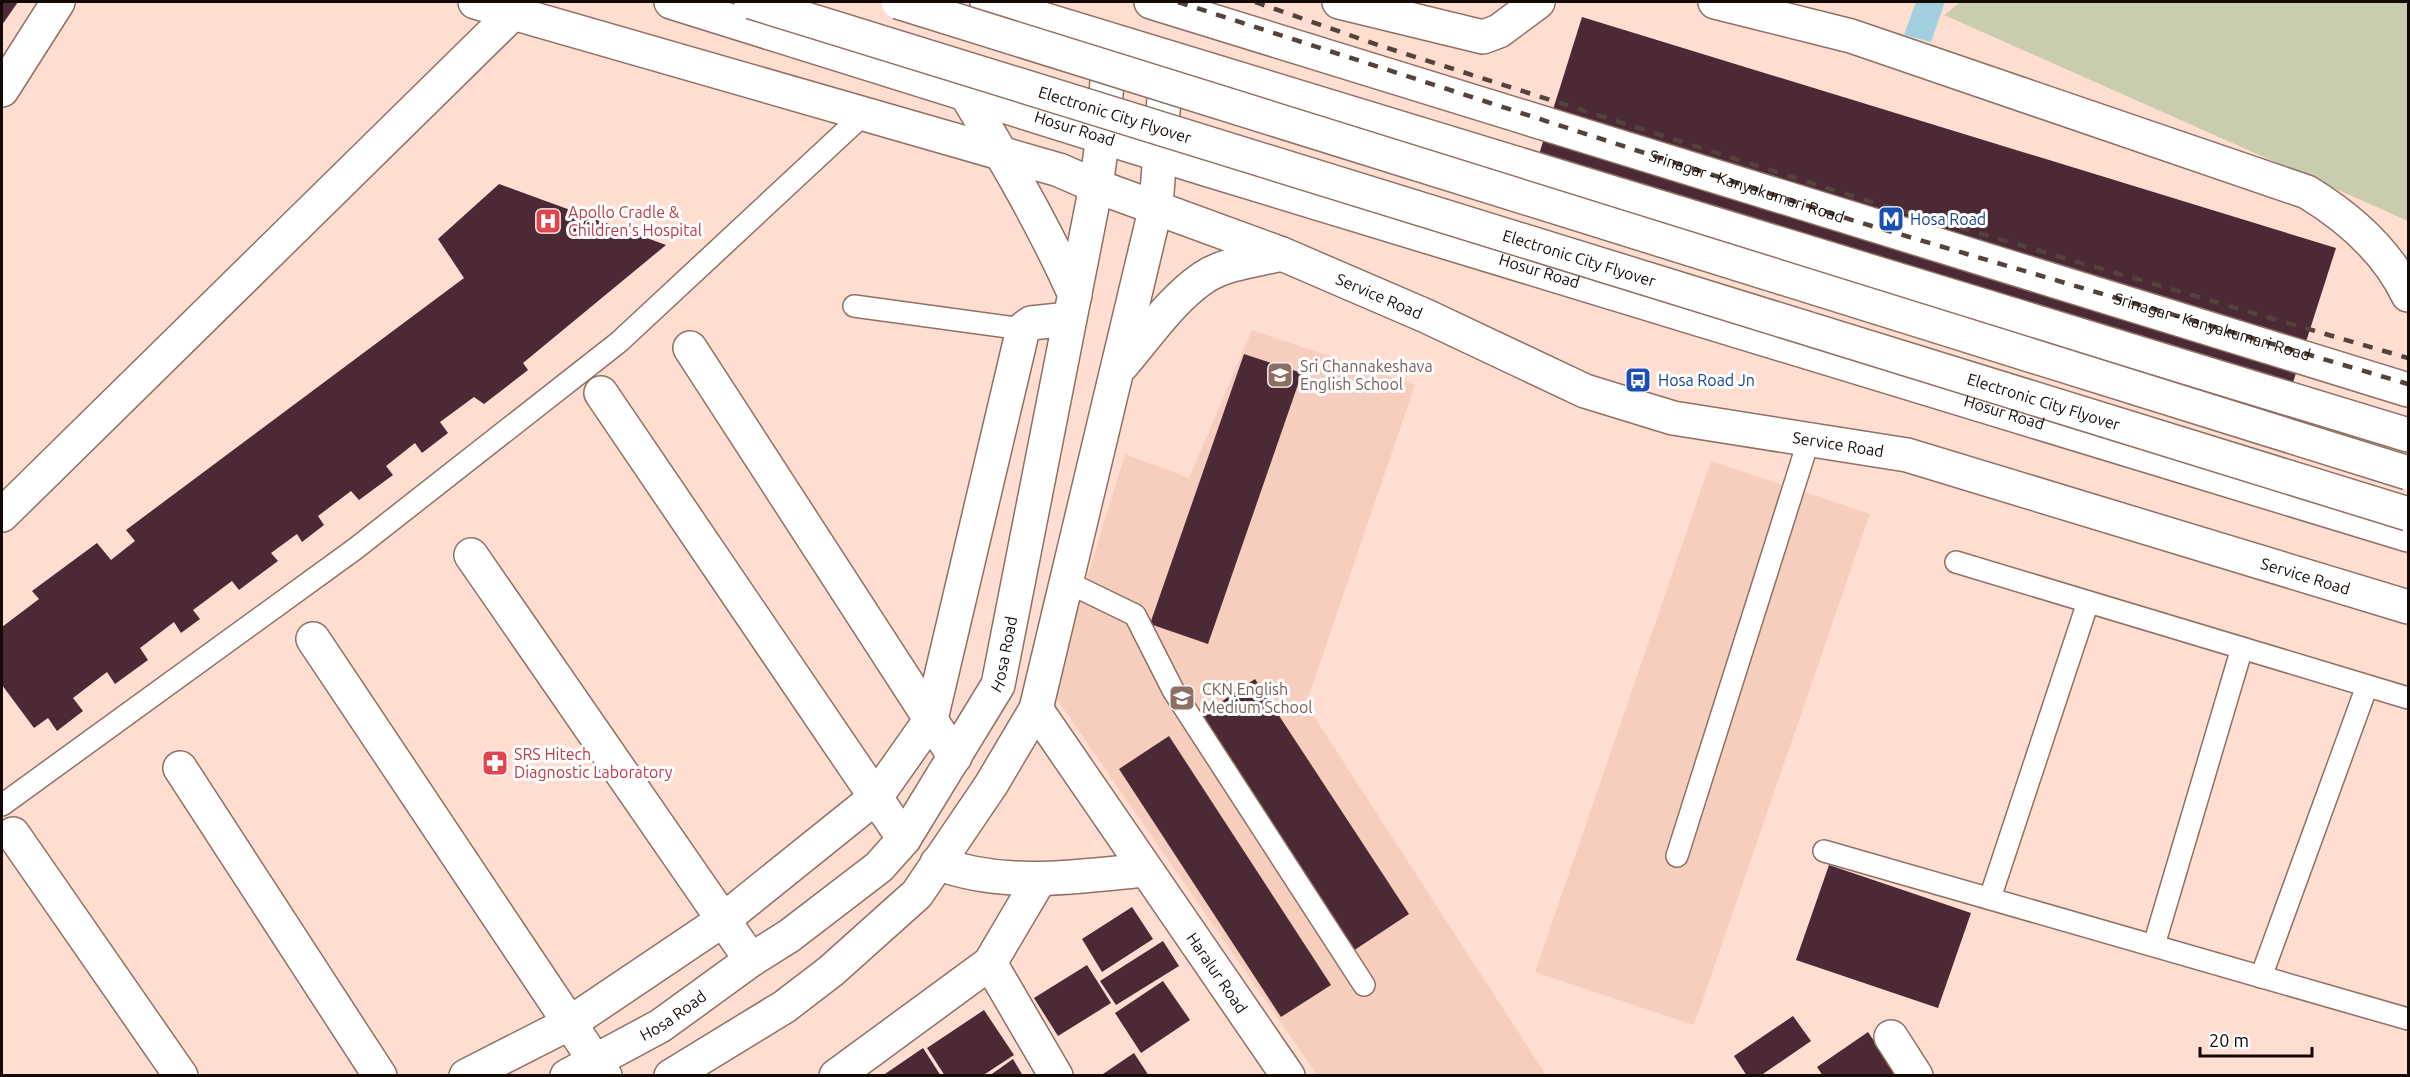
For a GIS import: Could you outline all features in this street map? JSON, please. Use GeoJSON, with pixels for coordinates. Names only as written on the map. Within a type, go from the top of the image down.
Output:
{"type":"FeatureCollection","features":[{"type":"Feature","properties":{"kind":"main road"},"geometry":{"type":"LineString","coordinates":[[2,90],[58,2]]}},
{"type":"Feature","properties":{"kind":"main road","name":"Service Road"},"geometry":{"type":"LineString","coordinates":[[475,2],[1059,170],[1096,186],[1156,206],[1282,254],[1426,316],[1585,391],[1673,418],[1907,454],[2409,607]]}},
{"type":"Feature","properties":{"kind":"main road","name":"Hosur Road"},"geometry":{"type":"LineString","coordinates":[[670,2],[1161,155],[2409,536]]}},
{"type":"Feature","properties":{"kind":"main road","name":"Electronic City Flyover"},"geometry":{"type":"LineString","coordinates":[[751,2],[2409,514]]}},
{"type":"Feature","properties":{"kind":"main road"},"geometry":{"type":"LineString","coordinates":[[898,2],[2409,473]]}},
{"type":"Feature","properties":{"kind":"main road"},"geometry":{"type":"LineString","coordinates":[[987,2],[2409,435]]}},
{"type":"Feature","properties":{"kind":"main road","name":"Srinagar - Kanyakumari Road"},"geometry":{"type":"LineString","coordinates":[[1151,2],[2409,390]]}},
{"type":"Feature","properties":{"kind":"main road"},"geometry":{"type":"LineString","coordinates":[[1339,2],[1484,37],[1499,31],[1538,2]]}},
{"type":"Feature","properties":{"kind":"main road"},"geometry":{"type":"LineString","coordinates":[[1715,2],[1851,36],[2307,192],[2338,210],[2362,232],[2409,296]]}},
{"type":"Feature","properties":{"kind":"main road"},"geometry":{"type":"LineString","coordinates":[[2,515],[513,13]]}},
{"type":"Feature","properties":{"kind":"main road","name":"Hosa Road"},"geometry":{"type":"LineString","coordinates":[[567,1076],[600,1068],[751,960],[789,936],[879,867],[904,839],[998,686],[1096,186],[1103,136],[1110,39]]}},
{"type":"Feature","properties":{"kind":"main road"},"geometry":{"type":"LineString","coordinates":[[671,1076],[784,1007],[831,971],[917,894],[991,785],[1036,709],[1156,206],[1167,55]]}},
{"type":"Feature","properties":{"kind":"main road"},"geometry":{"type":"LineString","coordinates":[[466,1076],[570,1023],[723,920],[876,797],[931,720],[1023,328],[1031,322],[1072,307],[1048,236],[965,93]]}},
{"type":"Feature","properties":{"kind":"main road"},"geometry":{"type":"LineString","coordinates":[[1117,371],[1180,297],[1204,277],[1230,266],[1282,254]]}},
{"type":"Feature","properties":{"kind":"main road"},"geometry":{"type":"LineString","coordinates":[[690,348],[955,757]]}},
{"type":"Feature","properties":{"kind":"main road"},"geometry":{"type":"LineString","coordinates":[[601,393],[904,839]]}},
{"type":"Feature","properties":{"kind":"main road"},"geometry":{"type":"LineString","coordinates":[[471,555],[751,960]]}},
{"type":"Feature","properties":{"kind":"main road"},"geometry":{"type":"LineString","coordinates":[[313,639],[600,1068]]}},
{"type":"Feature","properties":{"kind":"main road","name":"Haralur Road"},"geometry":{"type":"LineString","coordinates":[[1036,709],[1144,870],[1288,1076]]}},
{"type":"Feature","properties":{"kind":"main road"},"geometry":{"type":"LineString","coordinates":[[180,768],[380,1076]]}},
{"type":"Feature","properties":{"kind":"main road"},"geometry":{"type":"LineString","coordinates":[[7,819],[181,1076]]}},
{"type":"Feature","properties":{"kind":"main road"},"geometry":{"type":"LineString","coordinates":[[938,863],[967,874],[1039,880],[1144,870]]}},
{"type":"Feature","properties":{"kind":"main road"},"geometry":{"type":"LineString","coordinates":[[838,1075],[990,963],[1039,880]]}},
{"type":"Feature","properties":{"kind":"main road"},"geometry":{"type":"LineString","coordinates":[[990,963],[1056,1076]]}},
{"type":"Feature","properties":{"kind":"main road"},"geometry":{"type":"LineString","coordinates":[[1891,1037],[1916,1076]]}},
{"type":"Feature","properties":{"kind":"lane"},"geometry":{"type":"LineString","coordinates":[[7,819],[619,342],[863,115]]}},
{"type":"Feature","properties":{"kind":"lane"},"geometry":{"type":"LineString","coordinates":[[854,306],[1023,328]]}},
{"type":"Feature","properties":{"kind":"lane"},"geometry":{"type":"LineString","coordinates":[[1677,856],[1809,440]]}},
{"type":"Feature","properties":{"kind":"lane"},"geometry":{"type":"LineString","coordinates":[[1956,562],[2409,698]]}},
{"type":"Feature","properties":{"kind":"lane"},"geometry":{"type":"LineString","coordinates":[[1067,582],[1135,615],[1173,690],[1364,985]]}},
{"type":"Feature","properties":{"kind":"lane"},"geometry":{"type":"LineString","coordinates":[[1990,898],[2088,602]]}},
{"type":"Feature","properties":{"kind":"lane"},"geometry":{"type":"LineString","coordinates":[[2154,945],[2242,648]]}},
{"type":"Feature","properties":{"kind":"lane"},"geometry":{"type":"LineString","coordinates":[[2261,977],[2367,686]]}},
{"type":"Feature","properties":{"kind":"lane"},"geometry":{"type":"LineString","coordinates":[[1824,851],[2409,1019]]}},
{"type":"Feature","properties":{"kind":"shaded area","name":"CKN English Medium School"},"geometry":{"type":"Polygon","coordinates":[[[1252,330],[1415,385],[1306,704],[1546,1075],[1317,1075],[1052,692],[1125,454],[1189,478],[1252,330]]]}},
{"type":"Feature","properties":{"kind":"shaded area"},"geometry":{"type":"Polygon","coordinates":[[[1711,461],[1870,514],[1694,1025],[1535,972],[1711,461]]]}},
{"type":"Feature","properties":{"kind":"green space"},"geometry":{"type":"Polygon","coordinates":[[[1961,2],[2408,2],[2408,221],[1944,15],[1961,2]]]}},
{"type":"Feature","properties":{"kind":"water"},"geometry":{"type":"Polygon","coordinates":[[[1916,2],[1945,2],[1931,42],[1904,35],[1916,2]]]}},
{"type":"Feature","properties":{"kind":"building"},"geometry":{"type":"Polygon","coordinates":[[[2,2],[18,2],[2,25],[2,2]]]}},
{"type":"Feature","properties":{"kind":"building"},"geometry":{"type":"Polygon","coordinates":[[[1582,17],[2336,248],[2289,395],[1536,164],[1582,17]]]}},
{"type":"Feature","properties":{"kind":"building"},"geometry":{"type":"Polygon","coordinates":[[[499,184],[666,245],[523,363],[528,370],[484,404],[474,397],[440,422],[448,433],[422,453],[415,443],[386,466],[393,475],[359,500],[351,491],[318,516],[324,525],[302,542],[297,534],[271,553],[278,561],[239,590],[232,581],[193,610],[200,619],[181,633],[174,622],[140,648],[148,660],[115,684],[107,672],[73,698],[83,711],[57,731],[48,718],[34,728],[2,685],[2,627],[39,599],[32,591],[97,543],[111,560],[135,541],[126,530],[464,278],[438,239],[499,184]]]}},
{"type":"Feature","properties":{"kind":"building"},"geometry":{"type":"Polygon","coordinates":[[[1244,354],[1302,373],[1208,644],[1150,624],[1244,354]]]}},
{"type":"Feature","properties":{"kind":"building"},"geometry":{"type":"Polygon","coordinates":[[[1255,679],[1409,914],[1353,951],[1200,716],[1255,679]]]}},
{"type":"Feature","properties":{"kind":"building"},"geometry":{"type":"Polygon","coordinates":[[[1169,736],[1331,985],[1281,1017],[1119,769],[1169,736]]]}},
{"type":"Feature","properties":{"kind":"building"},"geometry":{"type":"Polygon","coordinates":[[[1829,865],[1971,913],[1938,1008],[1796,960],[1829,865]]]}},
{"type":"Feature","properties":{"kind":"building"},"geometry":{"type":"Polygon","coordinates":[[[1132,907],[1153,939],[1102,972],[1082,939],[1132,907]]]}},
{"type":"Feature","properties":{"kind":"building"},"geometry":{"type":"Polygon","coordinates":[[[1163,941],[1179,966],[1116,1005],[1100,981],[1163,941]]]}},
{"type":"Feature","properties":{"kind":"building"},"geometry":{"type":"Polygon","coordinates":[[[1087,965],[1111,1003],[1058,1036],[1034,998],[1087,965]]]}},
{"type":"Feature","properties":{"kind":"building"},"geometry":{"type":"Polygon","coordinates":[[[1163,981],[1190,1020],[1141,1053],[1115,1013],[1163,981]]]}},
{"type":"Feature","properties":{"kind":"building"},"geometry":{"type":"Polygon","coordinates":[[[984,1010],[1014,1055],[982,1076],[945,1076],[927,1048],[984,1010]]]}},
{"type":"Feature","properties":{"kind":"building"},"geometry":{"type":"Polygon","coordinates":[[[1793,1016],[1811,1041],[1760,1076],[1747,1076],[1734,1056],[1793,1016]]]}},
{"type":"Feature","properties":{"kind":"building"},"geometry":{"type":"Polygon","coordinates":[[[1868,1032],[1897,1076],[1823,1076],[1817,1067],[1868,1032]]]}},
{"type":"Feature","properties":{"kind":"building"},"geometry":{"type":"Polygon","coordinates":[[[923,1048],[941,1076],[882,1076],[923,1048]]]}},
{"type":"Feature","properties":{"kind":"building"},"geometry":{"type":"Polygon","coordinates":[[[1134,1053],[1149,1076],[1100,1076],[1134,1053]]]}},
{"type":"Feature","properties":{"kind":"building"},"geometry":{"type":"Polygon","coordinates":[[[1013,1059],[1023,1076],[989,1076],[1013,1059]]]}},
{"type":"Feature","properties":{"kind":"railway"},"geometry":{"type":"LineString","coordinates":[[1178,2],[1855,221],[2408,384]]}},
{"type":"Feature","properties":{"kind":"railway"},"geometry":{"type":"LineString","coordinates":[[1255,2],[1378,45],[1858,198],[2408,358]]}},
{"type":"Feature","properties":{"kind":"place","name":"Hosa Road"},"geometry":{"type":"Point","coordinates":[1891,219]}},
{"type":"Feature","properties":{"kind":"place","name":"Apollo Cradle & Children's Hospital"},"geometry":{"type":"Point","coordinates":[548,221]}},
{"type":"Feature","properties":{"kind":"place","name":"Sri Channakeshava English School"},"geometry":{"type":"Point","coordinates":[1280,375]}},
{"type":"Feature","properties":{"kind":"place","name":"Hosa Road Jn"},"geometry":{"type":"Point","coordinates":[1638,380]}},
{"type":"Feature","properties":{"kind":"place","name":"CKN English Medium School"},"geometry":{"type":"Point","coordinates":[1182,698]}},
{"type":"Feature","properties":{"kind":"place","name":"SRS Hitech Diagnostic Laboratory"},"geometry":{"type":"Point","coordinates":[495,763]}}]}
